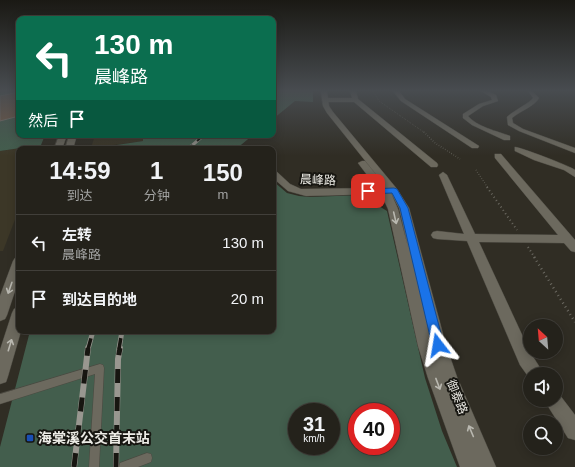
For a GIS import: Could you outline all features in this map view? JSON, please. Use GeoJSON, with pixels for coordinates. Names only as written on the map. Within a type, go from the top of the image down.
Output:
{"type":"FeatureCollection","features":[{"type":"Feature","properties":{"kind":"street","name":"御泰路"},"geometry":{"type":"LineString","coordinates":[[323,113],[404,208],[438,345],[449,378],[486,467]]}},
{"type":"Feature","properties":{"kind":"street"},"geometry":{"type":"LineString","coordinates":[[371,113],[434,165]]}},
{"type":"Feature","properties":{"kind":"street"},"geometry":{"type":"LineString","coordinates":[[423,113],[475,146]]}},
{"type":"Feature","properties":{"kind":"street"},"geometry":{"type":"LineString","coordinates":[[469,113],[465,115],[466,118],[474,124],[507,138]]}},
{"type":"Feature","properties":{"kind":"street"},"geometry":{"type":"LineString","coordinates":[[515,113],[509,118],[510,124],[521,130],[575,151]]}},
{"type":"Feature","properties":{"kind":"street"},"geometry":{"type":"LineString","coordinates":[[518,149],[537,158],[567,168],[575,174]]}},
{"type":"Feature","properties":{"kind":"street"},"geometry":{"type":"LineString","coordinates":[[498,156],[572,243]]}},
{"type":"Feature","properties":{"kind":"street"},"geometry":{"type":"LineString","coordinates":[[443,175],[526,360],[531,367]]}},
{"type":"Feature","properties":{"kind":"street","name":"晨峰路"},"geometry":{"type":"LineString","coordinates":[[276,176],[287,187],[302,193],[389,191]]}},
{"type":"Feature","properties":{"kind":"street","name":"御泰路"},"geometry":{"type":"LineString","coordinates":[[389,191],[426,346],[436,378],[470,467]]}},
{"type":"Feature","properties":{"kind":"street"},"geometry":{"type":"LineString","coordinates":[[436,235],[572,243]]}},
{"type":"Feature","properties":{"kind":"street"},"geometry":{"type":"LineString","coordinates":[[0,315],[16,270]]}},
{"type":"Feature","properties":{"kind":"street"},"geometry":{"type":"LineString","coordinates":[[0,376],[16,323]]}},
{"type":"Feature","properties":{"kind":"street"},"geometry":{"type":"LineString","coordinates":[[559,407],[575,431]]}},
{"type":"Feature","properties":{"kind":"lane"},"geometry":{"type":"LineString","coordinates":[[0,399],[100,368],[94,467]]}},
{"type":"Feature","properties":{"kind":"lane"},"geometry":{"type":"LineString","coordinates":[[124,467],[147,458]]}},
{"type":"Feature","properties":{"kind":"path"},"geometry":{"type":"LineString","coordinates":[[396,113],[425,132],[435,143],[460,159]]}},
{"type":"Feature","properties":{"kind":"shaded area"},"geometry":{"type":"Polygon","coordinates":[[[94,138],[144,138],[144,141],[106,146],[92,146],[94,138]]]}},
{"type":"Feature","properties":{"kind":"shaded area"},"geometry":{"type":"Polygon","coordinates":[[[16,149],[16,217],[3,251],[0,251],[0,151],[16,149]]]}},
{"type":"Feature","properties":{"kind":"green space"},"geometry":{"type":"Polygon","coordinates":[[[0,113],[16,113],[16,138],[44,138],[41,145],[16,146],[16,149],[0,151],[0,113]]]}},
{"type":"Feature","properties":{"kind":"green space"},"geometry":{"type":"Polygon","coordinates":[[[143,138],[249,138],[240,146],[110,146],[143,141],[143,138]]]}},
{"type":"Feature","properties":{"kind":"green space"},"geometry":{"type":"Polygon","coordinates":[[[276,184],[287,193],[299,196],[361,195],[387,211],[425,378],[442,431],[457,467],[0,467],[0,447],[29,334],[276,334],[276,184]]]}},
{"type":"Feature","properties":{"kind":"building"},"geometry":{"type":"Polygon","coordinates":[[[0,113],[16,113],[16,117],[0,121],[0,113]]]}},
{"type":"Feature","properties":{"kind":"railway"},"geometry":{"type":"LineString","coordinates":[[191,146],[201,138]]}},
{"type":"Feature","properties":{"kind":"railway"},"geometry":{"type":"LineString","coordinates":[[88,349],[92,334]]}},
{"type":"Feature","properties":{"kind":"railway"},"geometry":{"type":"LineString","coordinates":[[119,349],[122,334]]}},
{"type":"Feature","properties":{"kind":"railway"},"geometry":{"type":"LineString","coordinates":[[74,467],[88,348]]}},
{"type":"Feature","properties":{"kind":"railway"},"geometry":{"type":"LineString","coordinates":[[116,467],[118,359],[120,348]]}},
{"type":"Feature","properties":{"kind":"place","name":"海棠溪公交首末站"},"geometry":{"type":"Point","coordinates":[30,438]}},
{"type":"Feature","properties":{"kind":"route"},"geometry":{"type":"LineString","coordinates":[[368,191],[394,190],[404,208],[438,345]]}}]}
